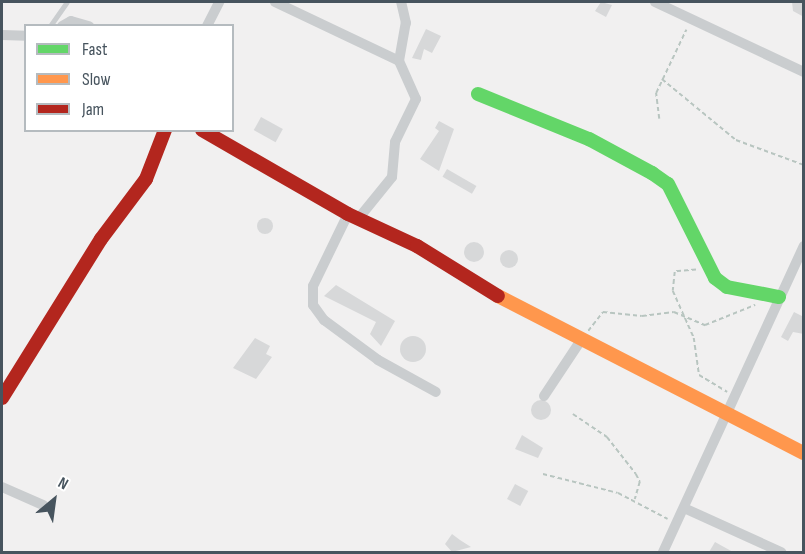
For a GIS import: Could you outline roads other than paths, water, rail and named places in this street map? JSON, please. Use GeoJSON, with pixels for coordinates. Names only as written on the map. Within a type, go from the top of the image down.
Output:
{"type":"FeatureCollection","features":[{"type":"Feature","properties":{"kind":"street"},"geometry":{"type":"LineString","coordinates":[[208,24],[219,2]]}},
{"type":"Feature","properties":{"kind":"street"},"geometry":{"type":"LineString","coordinates":[[275,2],[399,61]]}},
{"type":"Feature","properties":{"kind":"street"},"geometry":{"type":"LineString","coordinates":[[401,2],[406,23],[399,61],[416,99],[394,142],[392,177],[353,217],[313,286],[313,305],[378,360],[436,392]]}},
{"type":"Feature","properties":{"kind":"street"},"geometry":{"type":"LineString","coordinates":[[655,2],[804,72]]}},
{"type":"Feature","properties":{"kind":"street"},"geometry":{"type":"LineString","coordinates":[[66,24],[71,21],[82,24]]}},
{"type":"Feature","properties":{"kind":"street"},"geometry":{"type":"LineString","coordinates":[[2,35],[24,36]]}},
{"type":"Feature","properties":{"kind":"street"},"geometry":{"type":"LineString","coordinates":[[478,94],[589,139],[668,184],[708,269],[726,287],[779,297]]}},
{"type":"Feature","properties":{"kind":"street"},"geometry":{"type":"LineString","coordinates":[[2,398],[101,239],[146,179],[164,132]]}},
{"type":"Feature","properties":{"kind":"street"},"geometry":{"type":"LineString","coordinates":[[205,132],[353,217],[417,246],[506,302],[726,417],[804,453]]}},
{"type":"Feature","properties":{"kind":"street"},"geometry":{"type":"LineString","coordinates":[[663,552],[804,246]]}},
{"type":"Feature","properties":{"kind":"street"},"geometry":{"type":"LineString","coordinates":[[544,396],[582,340]]}},
{"type":"Feature","properties":{"kind":"street"},"geometry":{"type":"LineString","coordinates":[[2,487],[43,506]]}},
{"type":"Feature","properties":{"kind":"street"},"geometry":{"type":"LineString","coordinates":[[684,508],[782,552]]}},
{"type":"Feature","properties":{"kind":"lane"},"geometry":{"type":"LineString","coordinates":[[51,24],[67,2]]}}]}
